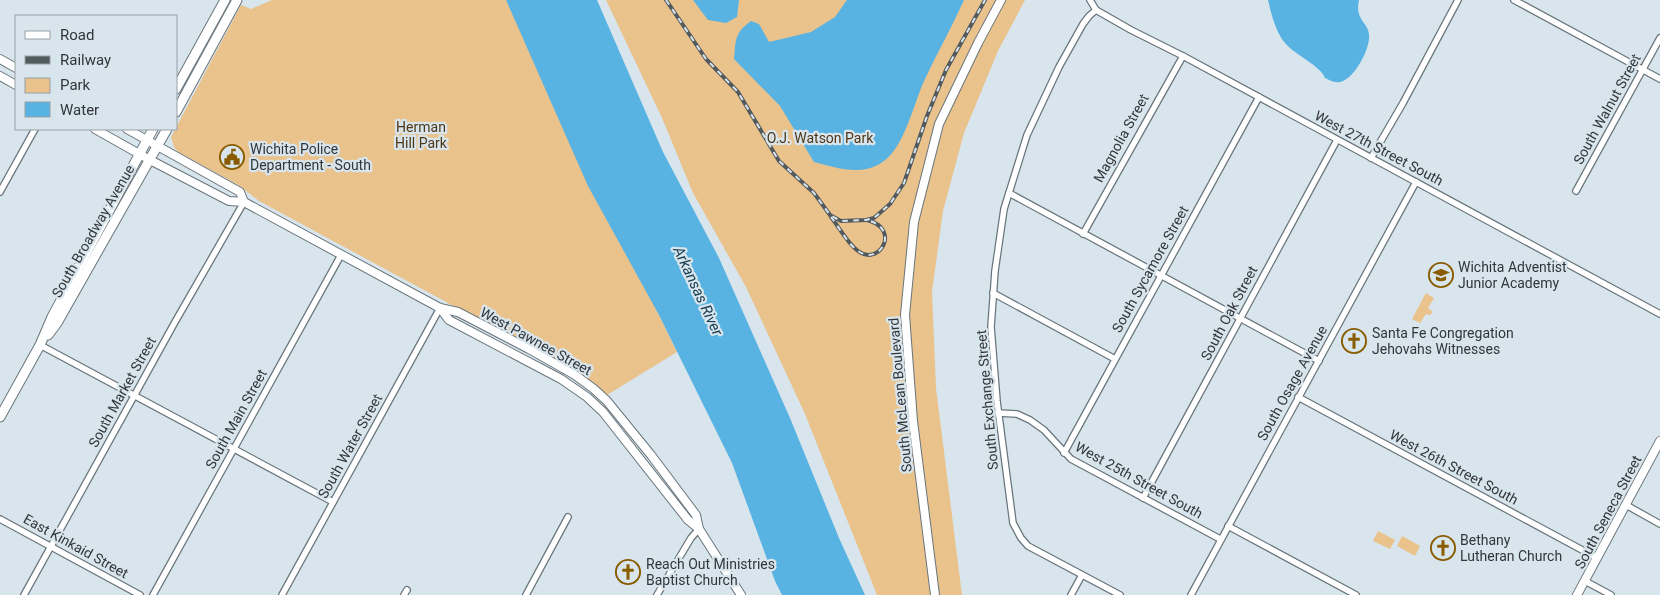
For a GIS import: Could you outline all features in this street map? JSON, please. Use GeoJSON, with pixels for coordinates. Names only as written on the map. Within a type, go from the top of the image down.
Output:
{"type":"FeatureCollection","features":[{"type":"Feature","properties":{"kind":"main road"},"geometry":{"type":"LineString","coordinates":[[178,86],[224,0]]}},
{"type":"Feature","properties":{"kind":"main road"},"geometry":{"type":"LineString","coordinates":[[178,108],[237,0]]}},
{"type":"Feature","properties":{"kind":"main road","name":"South McLean Boulevard"},"geometry":{"type":"LineString","coordinates":[[935,595],[913,420],[905,315],[914,222],[940,124],[978,43],[1001,0]]}},
{"type":"Feature","properties":{"kind":"main road"},"geometry":{"type":"LineString","coordinates":[[0,59],[15,67]]}},
{"type":"Feature","properties":{"kind":"main road"},"geometry":{"type":"LineString","coordinates":[[0,76],[15,84]]}},
{"type":"Feature","properties":{"kind":"main road"},"geometry":{"type":"LineString","coordinates":[[97,130],[229,201],[244,202],[240,192],[129,130]]}},
{"type":"Feature","properties":{"kind":"main road","name":"South Broadway Avenue"},"geometry":{"type":"LineString","coordinates":[[0,417],[40,345],[52,316],[139,153],[153,130]]}},
{"type":"Feature","properties":{"kind":"main road","name":"South Broadway Avenue"},"geometry":{"type":"LineString","coordinates":[[40,345],[57,322],[166,130]]}},
{"type":"Feature","properties":{"kind":"main road","name":"West Pawnee Street"},"geometry":{"type":"LineString","coordinates":[[244,202],[440,308],[458,312],[575,375],[594,389],[620,416],[696,515],[699,529]]}},
{"type":"Feature","properties":{"kind":"main road","name":"West Pawnee Street"},"geometry":{"type":"LineString","coordinates":[[440,308],[449,320],[561,379],[587,397],[603,412],[688,520],[699,529],[741,595]]}},
{"type":"Feature","properties":{"kind":"main road","name":"South Seneca Street"},"geometry":{"type":"LineString","coordinates":[[1577,595],[1660,441]]}},
{"type":"Feature","properties":{"kind":"street","name":"West 27th Street South"},"geometry":{"type":"LineString","coordinates":[[1090,0],[1096,10],[1131,30],[1183,56],[1660,314]]}},
{"type":"Feature","properties":{"kind":"street"},"geometry":{"type":"LineString","coordinates":[[1371,158],[1458,0]]}},
{"type":"Feature","properties":{"kind":"street"},"geometry":{"type":"LineString","coordinates":[[1514,0],[1660,79]]}},
{"type":"Feature","properties":{"kind":"street","name":"South Exchange Street"},"geometry":{"type":"LineString","coordinates":[[1082,575],[1028,546],[1013,523],[998,413],[991,327],[993,293],[1004,209],[1027,135],[1059,67],[1083,24],[1096,10]]}},
{"type":"Feature","properties":{"kind":"street","name":"South Walnut Street"},"geometry":{"type":"LineString","coordinates":[[1576,191],[1660,38]]}},
{"type":"Feature","properties":{"kind":"street","name":"Magnolia Street"},"geometry":{"type":"LineString","coordinates":[[1083,234],[1183,56]]}},
{"type":"Feature","properties":{"kind":"street","name":"South Sycamore Street"},"geometry":{"type":"LineString","coordinates":[[1064,453],[1259,97]]}},
{"type":"Feature","properties":{"kind":"street"},"geometry":{"type":"LineString","coordinates":[[0,192],[34,130]]}},
{"type":"Feature","properties":{"kind":"street","name":"South Oak Street"},"geometry":{"type":"LineString","coordinates":[[1143,498],[1337,140]]}},
{"type":"Feature","properties":{"kind":"street","name":"South Osage Avenue"},"geometry":{"type":"LineString","coordinates":[[1191,595],[1416,182]]}},
{"type":"Feature","properties":{"kind":"street"},"geometry":{"type":"LineString","coordinates":[[1009,193],[1318,361]]}},
{"type":"Feature","properties":{"kind":"street","name":"South Market Street"},"geometry":{"type":"LineString","coordinates":[[24,595],[244,202]]}},
{"type":"Feature","properties":{"kind":"street","name":"South Main Street"},"geometry":{"type":"LineString","coordinates":[[153,595],[341,255]]}},
{"type":"Feature","properties":{"kind":"street"},"geometry":{"type":"LineString","coordinates":[[993,293],[1115,359]]}},
{"type":"Feature","properties":{"kind":"street","name":"South Water Street"},"geometry":{"type":"LineString","coordinates":[[282,595],[440,308]]}},
{"type":"Feature","properties":{"kind":"street"},"geometry":{"type":"LineString","coordinates":[[40,345],[333,502]]}},
{"type":"Feature","properties":{"kind":"street","name":"West 26th Street South"},"geometry":{"type":"LineString","coordinates":[[1298,397],[1598,558]]}},
{"type":"Feature","properties":{"kind":"street","name":"West 25th Street South"},"geometry":{"type":"LineString","coordinates":[[998,413],[1017,414],[1030,420],[1044,430],[1064,453],[1078,463],[1220,539]]}},
{"type":"Feature","properties":{"kind":"street"},"geometry":{"type":"LineString","coordinates":[[1626,505],[1660,524]]}},
{"type":"Feature","properties":{"kind":"street"},"geometry":{"type":"LineString","coordinates":[[526,595],[568,517]]}},
{"type":"Feature","properties":{"kind":"street","name":"East Kinkaid Street"},"geometry":{"type":"LineString","coordinates":[[0,519],[140,595]]}},
{"type":"Feature","properties":{"kind":"street"},"geometry":{"type":"LineString","coordinates":[[1228,526],[1356,595]]}},
{"type":"Feature","properties":{"kind":"street"},"geometry":{"type":"LineString","coordinates":[[657,595],[691,538],[699,529]]}},
{"type":"Feature","properties":{"kind":"street"},"geometry":{"type":"LineString","coordinates":[[1071,595],[1082,575],[1120,595]]}},
{"type":"Feature","properties":{"kind":"street"},"geometry":{"type":"LineString","coordinates":[[1585,581],[1611,595]]}},
{"type":"Feature","properties":{"kind":"green space","name":"Herman Hill Park"},"geometry":{"type":"Polygon","coordinates":[[[272,0],[506,0],[677,352],[607,395],[587,378],[259,201],[240,186],[178,152],[174,147],[171,137],[175,130],[178,130],[178,124],[241,5],[251,9],[272,0]]]}},
{"type":"Feature","properties":{"kind":"green space","name":"O.J. Watson Park"},"geometry":{"type":"Polygon","coordinates":[[[606,0],[1025,0],[998,51],[964,133],[943,211],[932,292],[936,388],[962,595],[877,595],[805,414],[746,287],[693,193],[662,118],[606,0]]]}},
{"type":"Feature","properties":{"kind":"green space"},"geometry":{"type":"Polygon","coordinates":[[[1426,293],[1434,298],[1428,308],[1433,312],[1430,315],[1426,314],[1420,323],[1412,319],[1426,293]]]}},
{"type":"Feature","properties":{"kind":"green space"},"geometry":{"type":"Polygon","coordinates":[[[1378,531],[1395,540],[1390,549],[1373,541],[1378,531]]]}},
{"type":"Feature","properties":{"kind":"green space"},"geometry":{"type":"Polygon","coordinates":[[[1402,536],[1420,546],[1415,556],[1397,546],[1402,536]]]}},
{"type":"Feature","properties":{"kind":"water","name":"Arkansas River"},"geometry":{"type":"Polygon","coordinates":[[[506,0],[597,0],[663,152],[719,258],[790,418],[839,538],[865,595],[782,595],[775,581],[732,463],[659,315],[588,186],[506,0]]]}},
{"type":"Feature","properties":{"kind":"water"},"geometry":{"type":"Polygon","coordinates":[[[693,0],[739,0],[737,17],[726,23],[708,20],[693,0]]]}},
{"type":"Feature","properties":{"kind":"water"},"geometry":{"type":"Polygon","coordinates":[[[847,0],[964,0],[925,79],[898,145],[884,161],[876,166],[859,170],[841,169],[814,162],[780,106],[734,59],[737,37],[741,30],[751,21],[759,24],[769,42],[811,32],[835,17],[847,0]]]}},
{"type":"Feature","properties":{"kind":"water"},"geometry":{"type":"Polygon","coordinates":[[[1268,0],[1359,0],[1360,18],[1368,29],[1369,39],[1363,57],[1352,74],[1341,82],[1325,78],[1318,69],[1289,47],[1276,28],[1268,0]]]}},
{"type":"Feature","properties":{"kind":"railway"},"geometry":{"type":"LineString","coordinates":[[666,0],[706,59],[738,92],[779,161],[814,193],[830,215],[841,221],[874,218],[890,204],[904,183],[927,116],[946,70],[985,0]]}},
{"type":"Feature","properties":{"kind":"railway"},"geometry":{"type":"LineString","coordinates":[[831,217],[854,248],[866,255],[879,251],[884,245],[885,238],[883,231],[878,225],[867,220]]}},
{"type":"Feature","properties":{"kind":"place","name":"Wichita Police Department - South"},"geometry":{"type":"Point","coordinates":[232,157]}},
{"type":"Feature","properties":{"kind":"place","name":"Wichita Adventist Junior Academy"},"geometry":{"type":"Point","coordinates":[1441,275]}},
{"type":"Feature","properties":{"kind":"place","name":"Santa Fe Congregation Jehovahs Witnesses"},"geometry":{"type":"Point","coordinates":[1354,341]}},
{"type":"Feature","properties":{"kind":"place","name":"Bethany Lutheran Church"},"geometry":{"type":"Point","coordinates":[1443,548]}},
{"type":"Feature","properties":{"kind":"place","name":"Reach Out Ministries Baptist Church"},"geometry":{"type":"Point","coordinates":[628,572]}}]}
